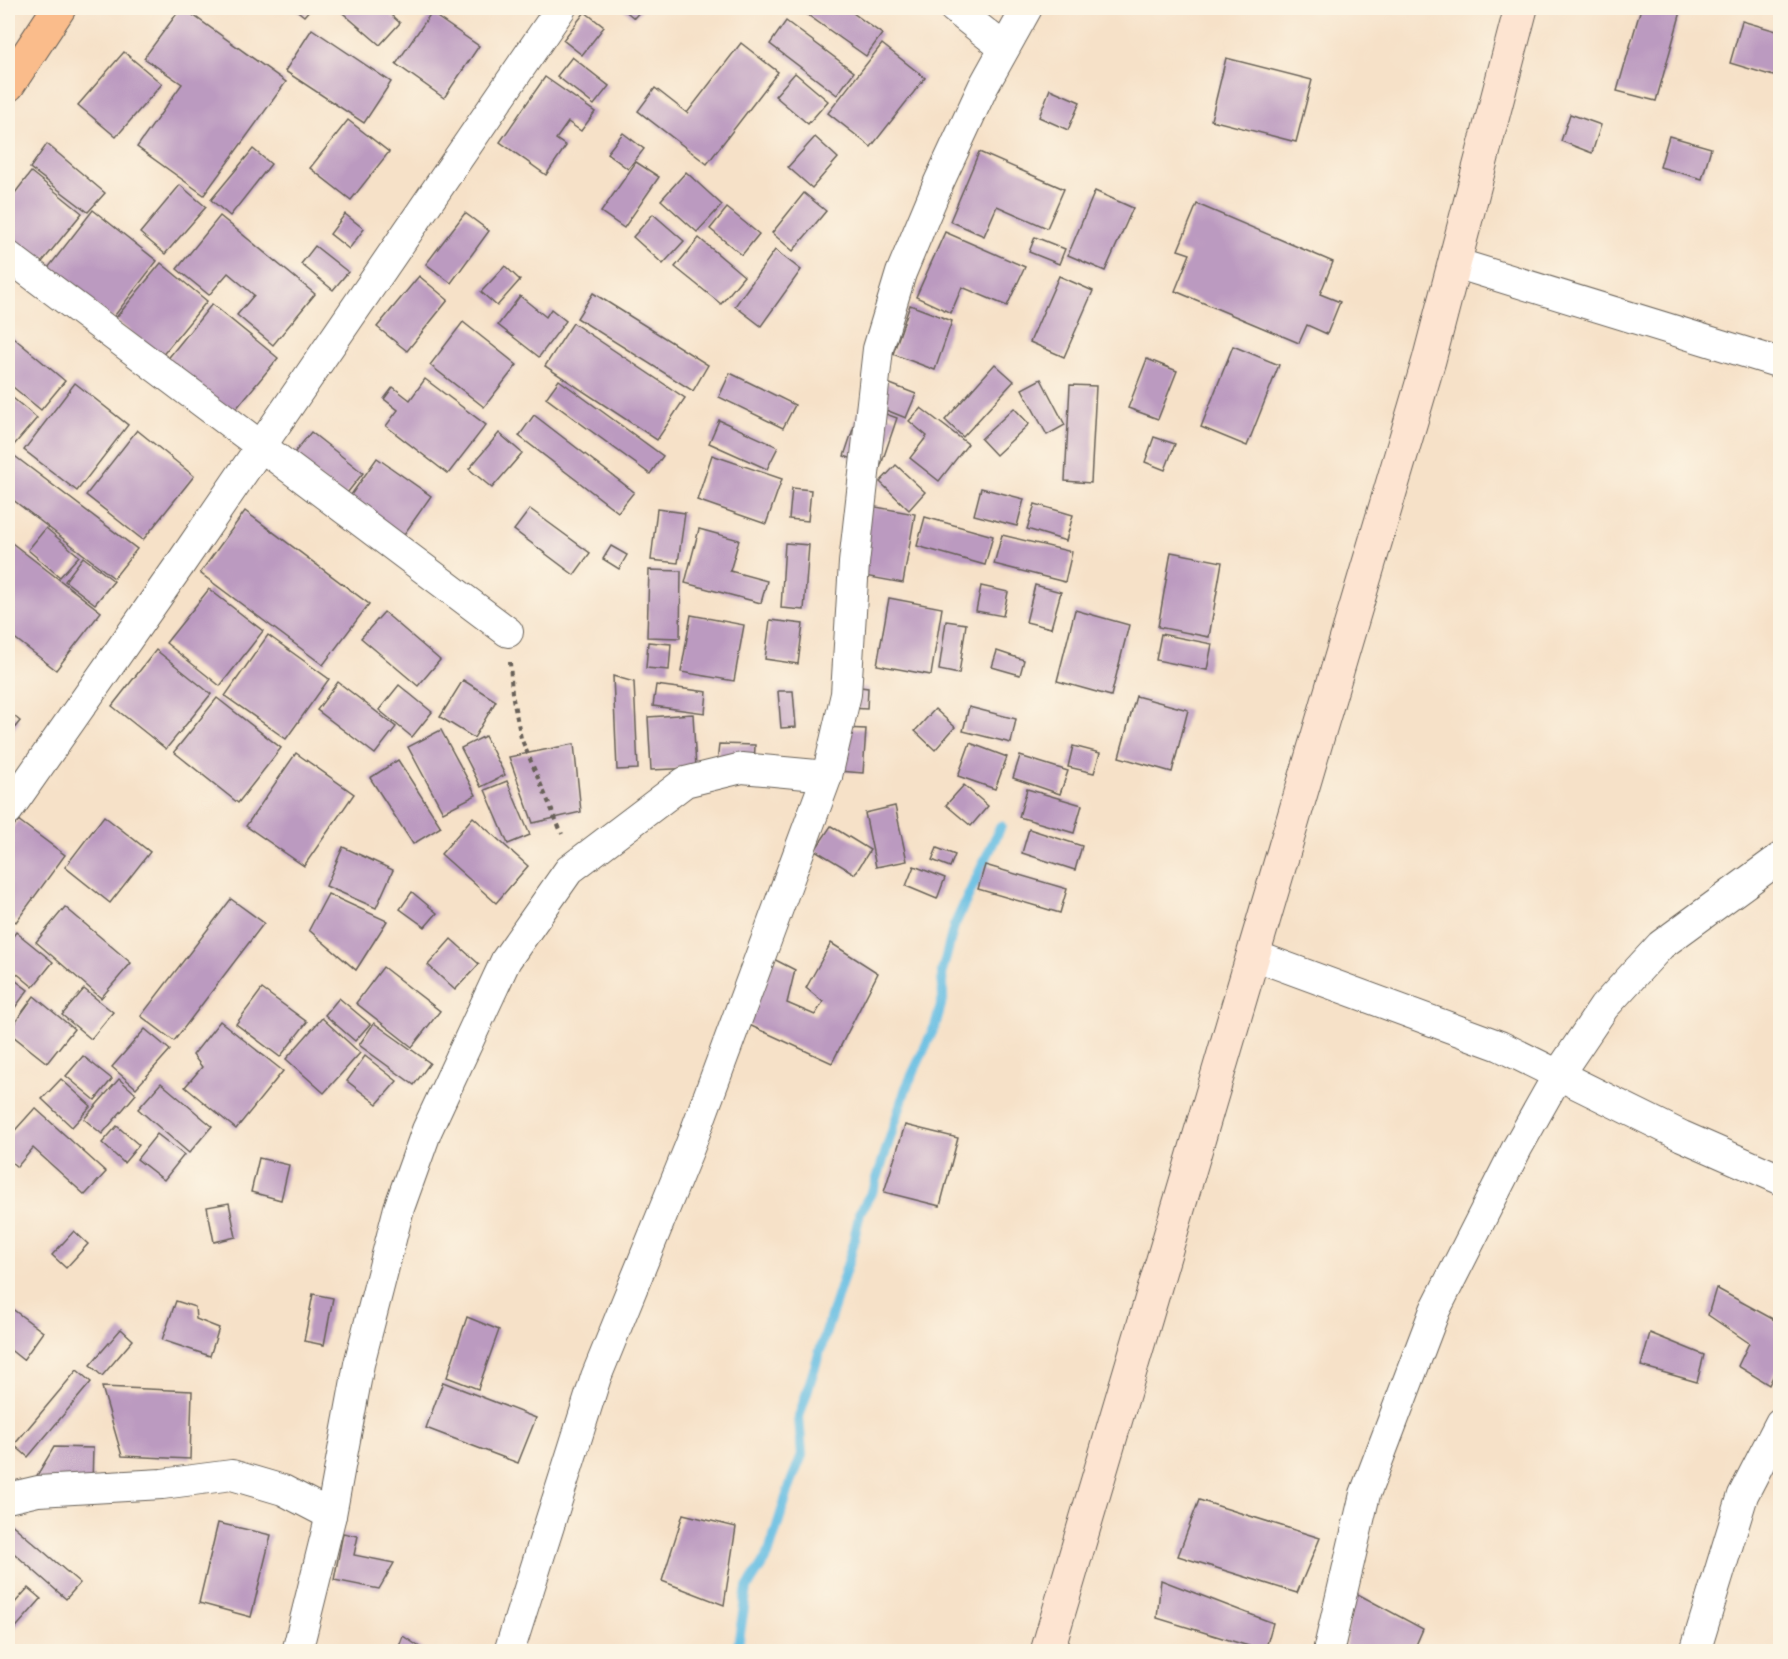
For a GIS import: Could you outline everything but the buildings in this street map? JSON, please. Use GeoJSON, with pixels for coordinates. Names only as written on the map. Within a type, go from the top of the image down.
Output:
{"type":"FeatureCollection","features":[{"type":"Feature","properties":{"kind":"main road"},"geometry":{"type":"LineString","coordinates":[[8,85],[59,8]]}},
{"type":"Feature","properties":{"kind":"main road"},"geometry":{"type":"LineString","coordinates":[[1047,1652],[1430,360],[1521,8]]}},
{"type":"Feature","properties":{"kind":"street"},"geometry":{"type":"LineString","coordinates":[[8,810],[182,563],[561,8]]}},
{"type":"Feature","properties":{"kind":"street"},"geometry":{"type":"LineString","coordinates":[[954,8],[1004,48]]}},
{"type":"Feature","properties":{"kind":"street"},"geometry":{"type":"LineString","coordinates":[[509,1652],[596,1377],[694,1135],[828,776],[846,694],[854,563],[878,349],[901,273],[939,182],[983,87],[1027,8]]}},
{"type":"Feature","properties":{"kind":"street"},"geometry":{"type":"LineString","coordinates":[[8,256],[508,632]]}},
{"type":"Feature","properties":{"kind":"street"},"geometry":{"type":"LineString","coordinates":[[1455,263],[1780,363]]}},
{"type":"Feature","properties":{"kind":"street"},"geometry":{"type":"LineString","coordinates":[[297,1652],[331,1515],[359,1364],[399,1208],[427,1131],[506,960],[569,870],[685,782],[742,768],[828,776]]}},
{"type":"Feature","properties":{"kind":"street"},"geometry":{"type":"LineString","coordinates":[[1328,1652],[1365,1494],[1435,1310],[1517,1148],[1558,1075],[1604,1007],[1661,945],[1780,858]]}},
{"type":"Feature","properties":{"kind":"street"},"geometry":{"type":"LineString","coordinates":[[1253,955],[1500,1046],[1682,1136],[1780,1179]]}},
{"type":"Feature","properties":{"kind":"street"},"geometry":{"type":"LineString","coordinates":[[1695,1652],[1743,1496],[1780,1423]]}},
{"type":"Feature","properties":{"kind":"street"},"geometry":{"type":"LineString","coordinates":[[8,1498],[38,1491],[162,1484],[232,1475],[283,1490],[331,1515]]}},
{"type":"Feature","properties":{"kind":"path"},"geometry":{"type":"LineString","coordinates":[[508,632],[512,694],[520,738],[576,865]]}},
{"type":"Feature","properties":{"kind":"waterway"},"geometry":{"type":"LineString","coordinates":[[737,1652],[747,1588],[768,1555],[802,1455],[799,1417],[851,1253],[860,1212],[874,1188],[906,1088],[935,1026],[943,998],[942,972],[954,926],[1001,826]]}}]}
